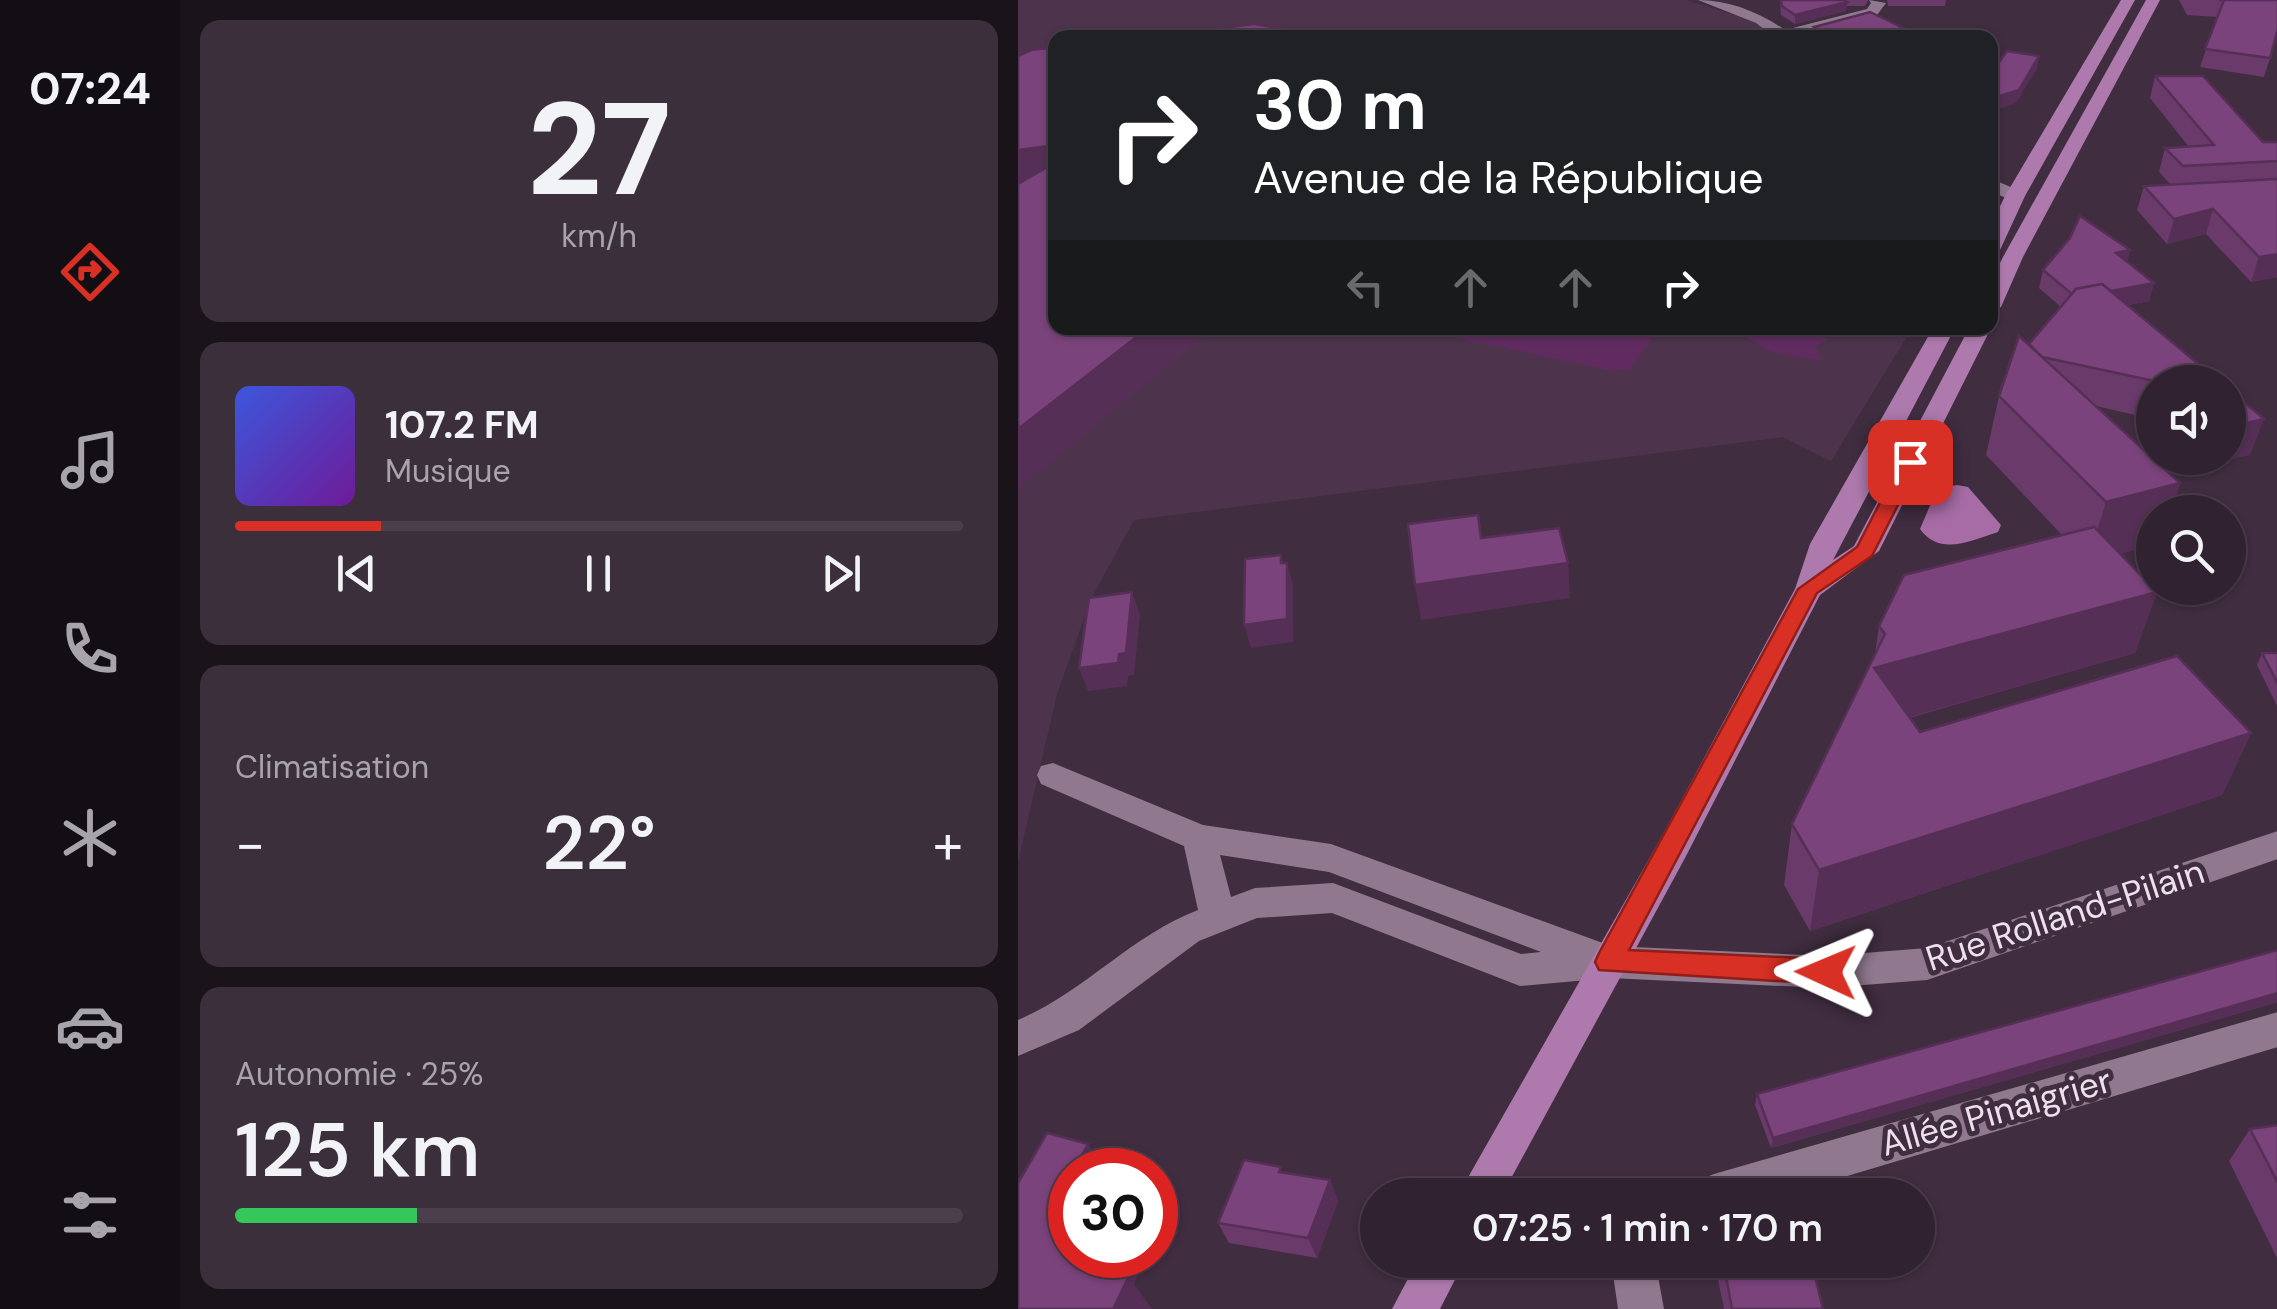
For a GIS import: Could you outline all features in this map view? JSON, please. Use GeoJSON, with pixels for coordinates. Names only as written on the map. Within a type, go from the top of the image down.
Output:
{"type":"FeatureCollection","features":[{"type":"Feature","properties":{"kind":"main road"},"geometry":{"type":"LineString","coordinates":[[1998,233],[2015,196],[2128,0]]}},
{"type":"Feature","properties":{"kind":"main road"},"geometry":{"type":"LineString","coordinates":[[1998,290],[2153,0]]}},
{"type":"Feature","properties":{"kind":"main road"},"geometry":{"type":"LineString","coordinates":[[1488,1178],[1809,589],[1824,544],[1940,335]]}},
{"type":"Feature","properties":{"kind":"main road"},"geometry":{"type":"LineString","coordinates":[[1809,589],[1865,552],[1976,335]]}},
{"type":"Feature","properties":{"kind":"main road"},"geometry":{"type":"LineString","coordinates":[[1415,1309],[1433,1278]]}},
{"type":"Feature","properties":{"kind":"street"},"geometry":{"type":"LineString","coordinates":[[1706,0],[1746,14],[1774,30]]}},
{"type":"Feature","properties":{"kind":"street"},"geometry":{"type":"LineString","coordinates":[[1806,30],[1872,12],[1879,3],[1876,0]]}},
{"type":"Feature","properties":{"kind":"street"},"geometry":{"type":"LineString","coordinates":[[1998,188],[2015,196]]}},
{"type":"Feature","properties":{"kind":"street"},"geometry":{"type":"LineString","coordinates":[[1053,775],[1199,838],[1331,858],[1609,962]]}},
{"type":"Feature","properties":{"kind":"street"},"geometry":{"type":"LineString","coordinates":[[1199,838],[1218,918]]}},
{"type":"Feature","properties":{"kind":"street","name":"Rue Rolland-Pilain"},"geometry":{"type":"LineString","coordinates":[[1609,962],[1826,972],[1927,964],[2278,844]]}},
{"type":"Feature","properties":{"kind":"street"},"geometry":{"type":"LineString","coordinates":[[1018,1038],[1065,1018],[1186,930],[1255,903],[1333,898],[1520,970],[1609,962]]}},
{"type":"Feature","properties":{"kind":"street","name":"Allée Pinaigrier"},"geometry":{"type":"LineString","coordinates":[[1772,1178],[2278,1029]]}},
{"type":"Feature","properties":{"kind":"street"},"geometry":{"type":"LineString","coordinates":[[1636,1278],[1641,1309]]}},
{"type":"Feature","properties":{"kind":"shaded area"},"geometry":{"type":"Polygon","coordinates":[[[1018,0],[1686,0],[1751,20],[1765,30],[1048,30],[1048,335],[1908,335],[1831,461],[1783,437],[1134,520],[1091,599],[1057,694],[1018,862],[1018,0]]]}},
{"type":"Feature","properties":{"kind":"shaded area"},"geometry":{"type":"Polygon","coordinates":[[[1456,335],[1654,335],[1630,369],[1613,371],[1456,335]]]}},
{"type":"Feature","properties":{"kind":"shaded area"},"geometry":{"type":"Polygon","coordinates":[[[1742,335],[1822,335],[1827,340],[1815,346],[1822,361],[1771,352],[1742,335]]]}},
{"type":"Feature","properties":{"kind":"shaded area"},"geometry":{"type":"Polygon","coordinates":[[[1968,487],[2001,525],[1998,532],[1947,544],[1928,537],[1920,529],[1937,489],[1968,487]]]}},
{"type":"Feature","properties":{"kind":"building"},"geometry":{"type":"Polygon","coordinates":[[[1781,0],[1847,2],[1795,15],[1782,6],[1781,0]]]}},
{"type":"Feature","properties":{"kind":"building"},"geometry":{"type":"Polygon","coordinates":[[[2224,0],[2278,0],[2278,28],[2270,58],[2205,49],[2224,0]]]}},
{"type":"Feature","properties":{"kind":"building"},"geometry":{"type":"Polygon","coordinates":[[[1870,12],[1903,28],[1818,30],[1814,27],[1870,12]]]}},
{"type":"Feature","properties":{"kind":"building"},"geometry":{"type":"Polygon","coordinates":[[[1254,24],[1291,30],[1205,30],[1254,24]]]}},
{"type":"Feature","properties":{"kind":"building"},"geometry":{"type":"Polygon","coordinates":[[[1048,48],[1048,146],[1018,150],[1018,56],[1048,48]]]}},
{"type":"Feature","properties":{"kind":"building"},"geometry":{"type":"Polygon","coordinates":[[[2007,51],[2039,56],[2019,90],[1998,97],[1998,64],[2007,51]]]}},
{"type":"Feature","properties":{"kind":"building"},"geometry":{"type":"Polygon","coordinates":[[[2155,76],[2203,76],[2263,142],[2278,142],[2278,161],[2183,166],[2165,148],[2214,145],[2155,76]]]}},
{"type":"Feature","properties":{"kind":"building"},"geometry":{"type":"Polygon","coordinates":[[[1048,167],[1048,335],[1139,335],[1018,429],[1018,184],[1048,167]]]}},
{"type":"Feature","properties":{"kind":"building"},"geometry":{"type":"Polygon","coordinates":[[[2278,179],[2278,254],[2259,257],[2213,209],[2174,219],[2144,186],[2278,179]]]}},
{"type":"Feature","properties":{"kind":"building"},"geometry":{"type":"Polygon","coordinates":[[[2080,216],[2130,250],[2116,253],[2154,283],[2111,291],[2102,284],[2076,289],[2072,294],[2043,270],[2070,238],[2080,216]]]}},
{"type":"Feature","properties":{"kind":"building"},"geometry":{"type":"Polygon","coordinates":[[[2102,284],[2200,365],[2136,365],[2136,377],[2042,357],[2029,344],[2076,289],[2102,284]]]}},
{"type":"Feature","properties":{"kind":"building"},"geometry":{"type":"Polygon","coordinates":[[[2019,336],[2136,443],[2136,475],[2171,475],[2180,483],[2106,502],[1999,396],[2019,336]]]}},
{"type":"Feature","properties":{"kind":"building"},"geometry":{"type":"Polygon","coordinates":[[[2246,404],[2264,419],[2246,423],[2246,404]]]}},
{"type":"Feature","properties":{"kind":"building"},"geometry":{"type":"Polygon","coordinates":[[[1478,515],[1481,538],[1559,528],[1568,563],[1415,585],[1408,524],[1478,515]]]}},
{"type":"Feature","properties":{"kind":"building"},"geometry":{"type":"Polygon","coordinates":[[[2094,527],[2136,570],[2136,598],[1874,668],[1920,732],[2177,656],[2251,733],[1819,870],[1792,824],[1885,634],[1879,626],[1904,575],[2094,527]]]}},
{"type":"Feature","properties":{"kind":"building"},"geometry":{"type":"Polygon","coordinates":[[[1281,555],[1281,563],[1287,563],[1287,619],[1244,625],[1245,559],[1281,555]]]}},
{"type":"Feature","properties":{"kind":"building"},"geometry":{"type":"Polygon","coordinates":[[[1132,592],[1126,653],[1119,654],[1118,663],[1079,668],[1089,598],[1132,592]]]}},
{"type":"Feature","properties":{"kind":"building"},"geometry":{"type":"Polygon","coordinates":[[[2262,653],[2278,653],[2278,684],[2262,653]]]}},
{"type":"Feature","properties":{"kind":"building"},"geometry":{"type":"Polygon","coordinates":[[[2278,950],[2278,993],[1773,1138],[1757,1094],[2278,950]]]}},
{"type":"Feature","properties":{"kind":"building"},"geometry":{"type":"Polygon","coordinates":[[[2278,1125],[2278,1183],[2250,1129],[2278,1125]]]}},
{"type":"Feature","properties":{"kind":"building"},"geometry":{"type":"Polygon","coordinates":[[[1047,1133],[1088,1144],[1086,1148],[1048,1148],[1048,1278],[1128,1278],[1113,1309],[1018,1309],[1018,1183],[1047,1133]]]}},
{"type":"Feature","properties":{"kind":"building"},"geometry":{"type":"Polygon","coordinates":[[[1244,1160],[1281,1167],[1279,1172],[1330,1180],[1308,1238],[1218,1223],[1244,1160]]]}},
{"type":"Feature","properties":{"kind":"building"},"geometry":{"type":"Polygon","coordinates":[[[1726,1278],[1815,1278],[1823,1309],[1732,1309],[1726,1278]]]}},
{"type":"Feature","properties":{"kind":"route"},"geometry":{"type":"LineString","coordinates":[[1826,972],[1609,962],[1809,589],[1865,552],[1910,462]]}}]}
